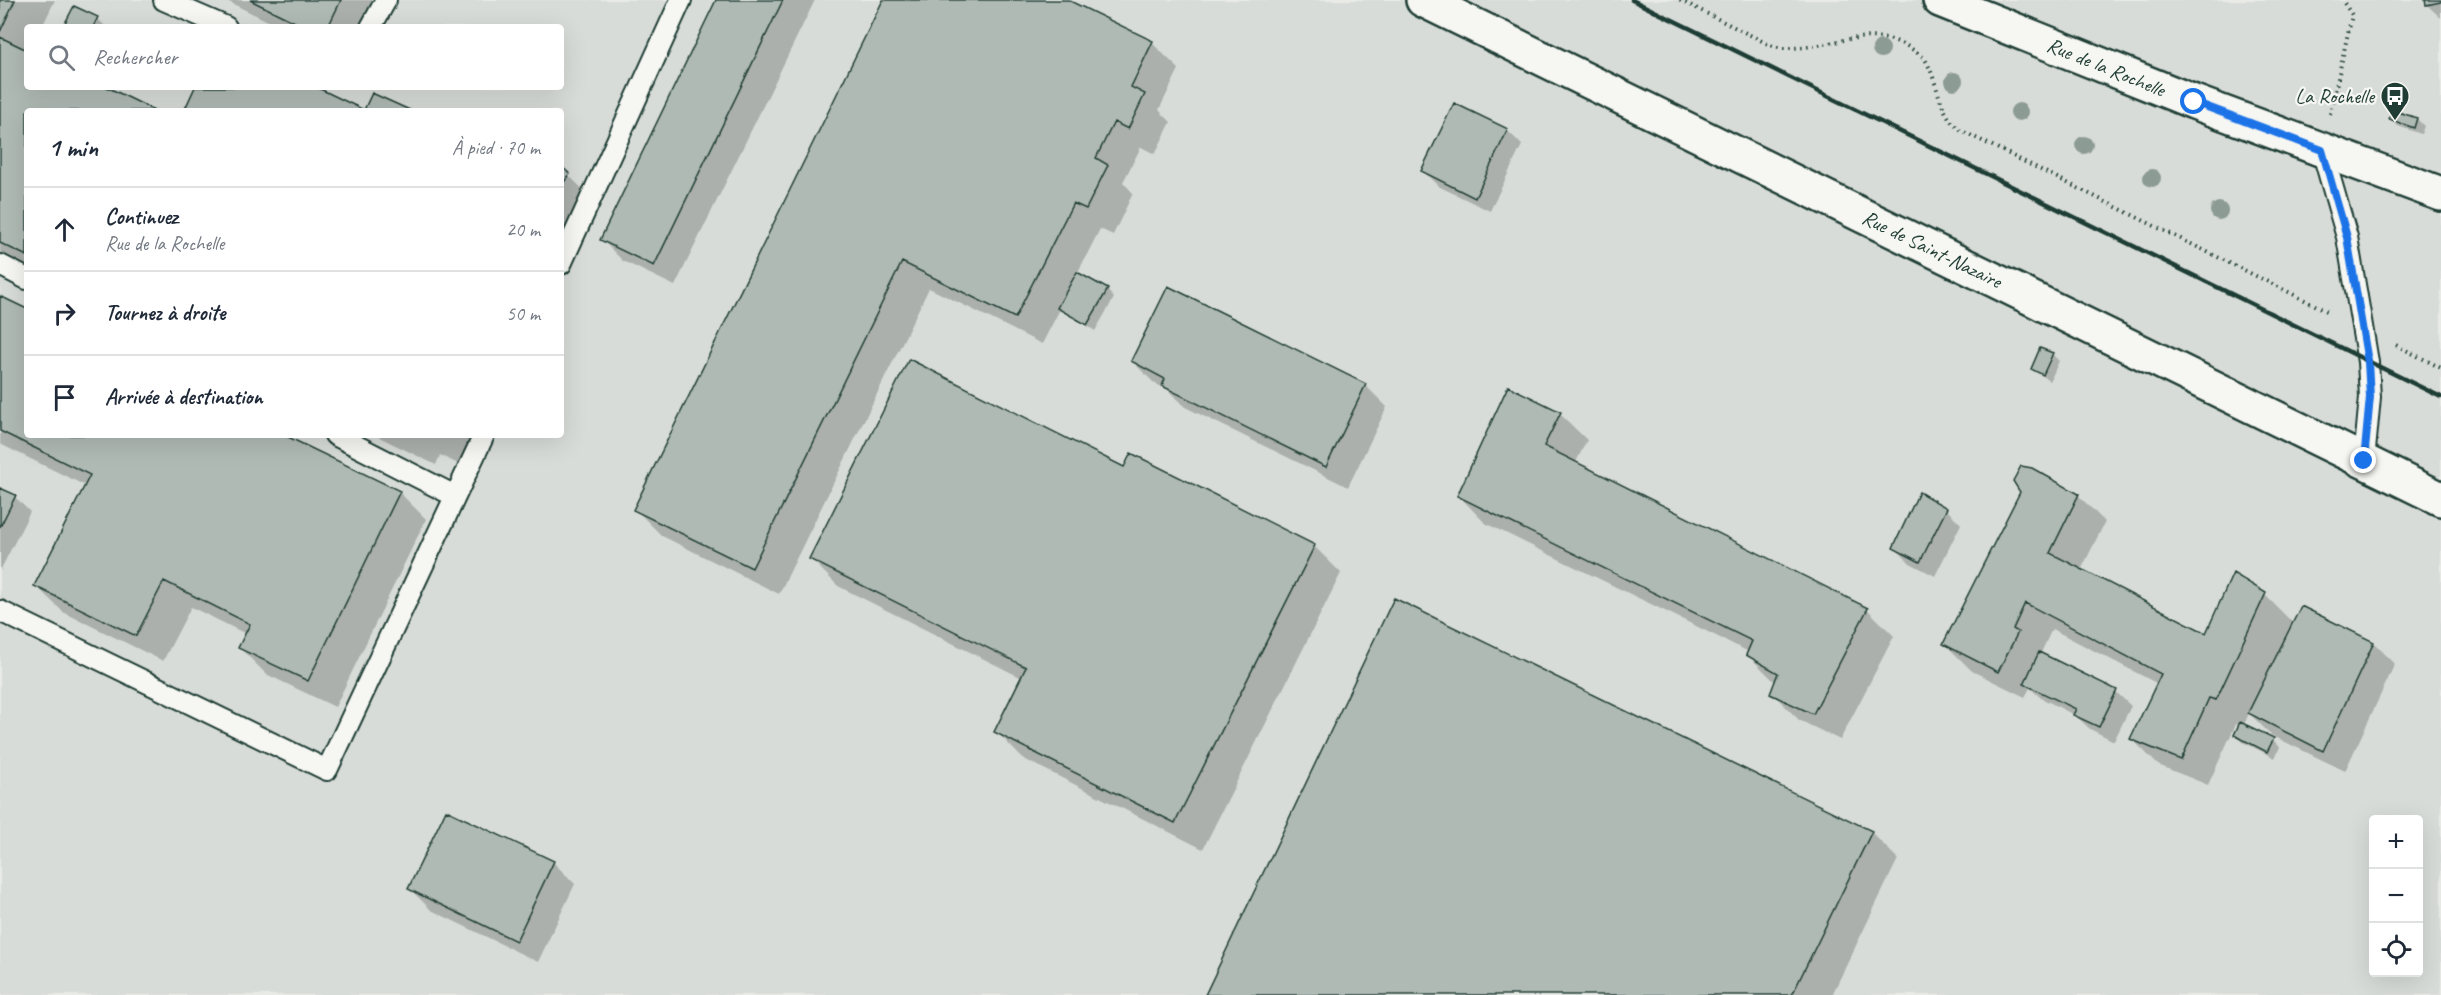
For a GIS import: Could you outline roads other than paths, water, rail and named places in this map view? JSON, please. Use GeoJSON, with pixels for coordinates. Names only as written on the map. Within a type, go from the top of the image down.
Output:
{"type":"FeatureCollection","features":[{"type":"Feature","properties":{"kind":"street","name":"Rue de Saint-Nazaire"},"geometry":{"type":"LineString","coordinates":[[1423,0],[2441,499]]}},
{"type":"Feature","properties":{"kind":"street","name":"Rue de la Rochelle"},"geometry":{"type":"LineString","coordinates":[[1940,0],[2194,102],[2441,194]]}},
{"type":"Feature","properties":{"kind":"lane"},"geometry":{"type":"LineString","coordinates":[[164,0],[219,24]]}},
{"type":"Feature","properties":{"kind":"lane"},"geometry":{"type":"LineString","coordinates":[[373,24],[386,0]]}},
{"type":"Feature","properties":{"kind":"lane"},"geometry":{"type":"LineString","coordinates":[[564,257],[681,0]]}},
{"type":"Feature","properties":{"kind":"lane"},"geometry":{"type":"LineString","coordinates":[[2322,150],[2347,237],[2363,329],[2370,397],[2364,461]]}},
{"type":"Feature","properties":{"kind":"lane"},"geometry":{"type":"LineString","coordinates":[[0,265],[24,277]]}},
{"type":"Feature","properties":{"kind":"lane"},"geometry":{"type":"LineString","coordinates":[[341,438],[456,496]]}},
{"type":"Feature","properties":{"kind":"lane"},"geometry":{"type":"LineString","coordinates":[[0,611],[327,770],[483,438]]}},
{"type":"Feature","properties":{"kind":"railway"},"geometry":{"type":"LineString","coordinates":[[1632,0],[2441,397]]}},
{"type":"Feature","properties":{"kind":"place","name":"La Rochelle"},"geometry":{"type":"Point","coordinates":[2395,122]}}]}
